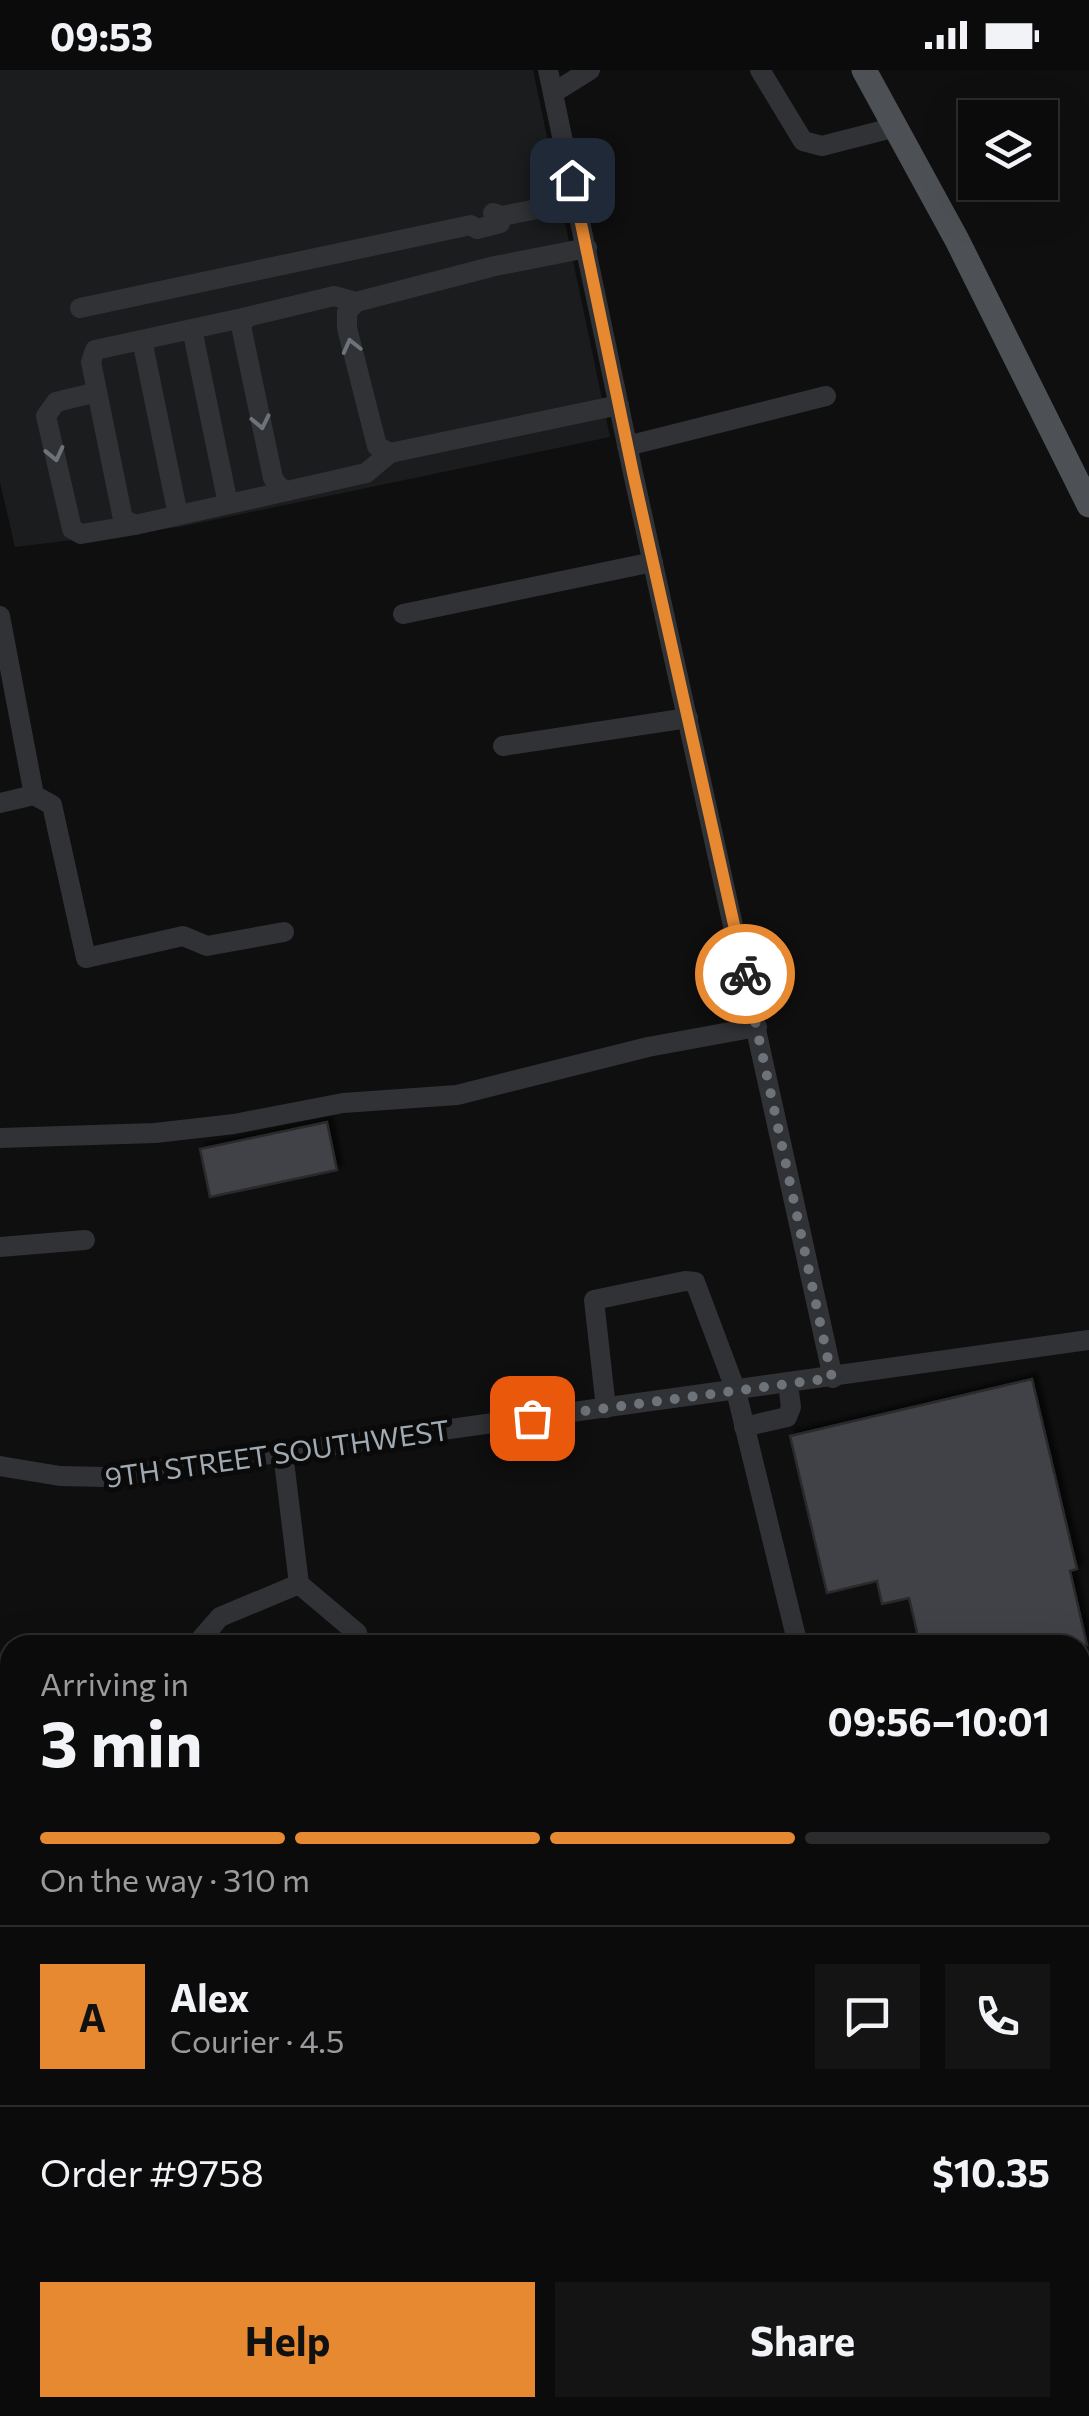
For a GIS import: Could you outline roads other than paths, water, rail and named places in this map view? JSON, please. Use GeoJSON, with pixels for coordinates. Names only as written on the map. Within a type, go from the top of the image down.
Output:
{"type":"FeatureCollection","features":[{"type":"Feature","properties":{"kind":"main road"},"geometry":{"type":"LineString","coordinates":[[864,70],[1014,351],[1089,505]]}},
{"type":"Feature","properties":{"kind":"street"},"geometry":{"type":"LineString","coordinates":[[548,70],[832,1378]]}},
{"type":"Feature","properties":{"kind":"street"},"geometry":{"type":"LineString","coordinates":[[553,93],[590,70]]}},
{"type":"Feature","properties":{"kind":"street"},"geometry":{"type":"LineString","coordinates":[[760,70],[803,140],[822,146],[896,126]]}},
{"type":"Feature","properties":{"kind":"street"},"geometry":{"type":"LineString","coordinates":[[80,308],[471,226],[473,218],[496,212],[502,216],[578,201]]}},
{"type":"Feature","properties":{"kind":"street"},"geometry":{"type":"LineString","coordinates":[[135,525],[123,519],[90,362],[95,350],[334,296],[356,302],[495,266],[587,248]]}},
{"type":"Feature","properties":{"kind":"street"},"geometry":{"type":"LineString","coordinates":[[356,302],[346,312],[347,328],[377,446],[390,453]]}},
{"type":"Feature","properties":{"kind":"street"},"geometry":{"type":"LineString","coordinates":[[246,317],[241,326],[273,478],[287,490]]}},
{"type":"Feature","properties":{"kind":"street"},"geometry":{"type":"LineString","coordinates":[[192,329],[228,504]]}},
{"type":"Feature","properties":{"kind":"street"},"geometry":{"type":"LineString","coordinates":[[142,340],[178,515]]}},
{"type":"Feature","properties":{"kind":"street"},"geometry":{"type":"LineString","coordinates":[[97,392],[56,402],[46,416],[72,529],[82,534],[366,474],[390,453],[619,405]]}},
{"type":"Feature","properties":{"kind":"street"},"geometry":{"type":"LineString","coordinates":[[627,446],[826,396]]}},
{"type":"Feature","properties":{"kind":"street"},"geometry":{"type":"LineString","coordinates":[[404,614],[653,562]]}},
{"type":"Feature","properties":{"kind":"street"},"geometry":{"type":"LineString","coordinates":[[0,616],[34,795]]}},
{"type":"Feature","properties":{"kind":"street"},"geometry":{"type":"LineString","coordinates":[[502,746],[688,718]]}},
{"type":"Feature","properties":{"kind":"street"},"geometry":{"type":"LineString","coordinates":[[0,803],[34,795],[52,805],[86,958],[183,936],[206,946],[284,932]]}},
{"type":"Feature","properties":{"kind":"street"},"geometry":{"type":"LineString","coordinates":[[0,1138],[155,1132],[234,1124],[343,1103],[457,1095],[648,1047],[757,1027]]}},
{"type":"Feature","properties":{"kind":"street"},"geometry":{"type":"LineString","coordinates":[[0,1247],[85,1240]]}},
{"type":"Feature","properties":{"kind":"street"},"geometry":{"type":"LineString","coordinates":[[606,1408],[594,1300],[695,1282],[736,1391],[796,1635]]}},
{"type":"Feature","properties":{"kind":"street","name":"9TH STREET SOUTHWEST"},"geometry":{"type":"LineString","coordinates":[[0,1466],[60,1476],[106,1477],[1089,1340]]}},
{"type":"Feature","properties":{"kind":"street"},"geometry":{"type":"LineString","coordinates":[[744,1426],[787,1417],[791,1407],[788,1384]]}},
{"type":"Feature","properties":{"kind":"street"},"geometry":{"type":"LineString","coordinates":[[283,1453],[299,1584],[358,1635]]}},
{"type":"Feature","properties":{"kind":"street"},"geometry":{"type":"LineString","coordinates":[[204,1635],[220,1617],[299,1584]]}}]}
